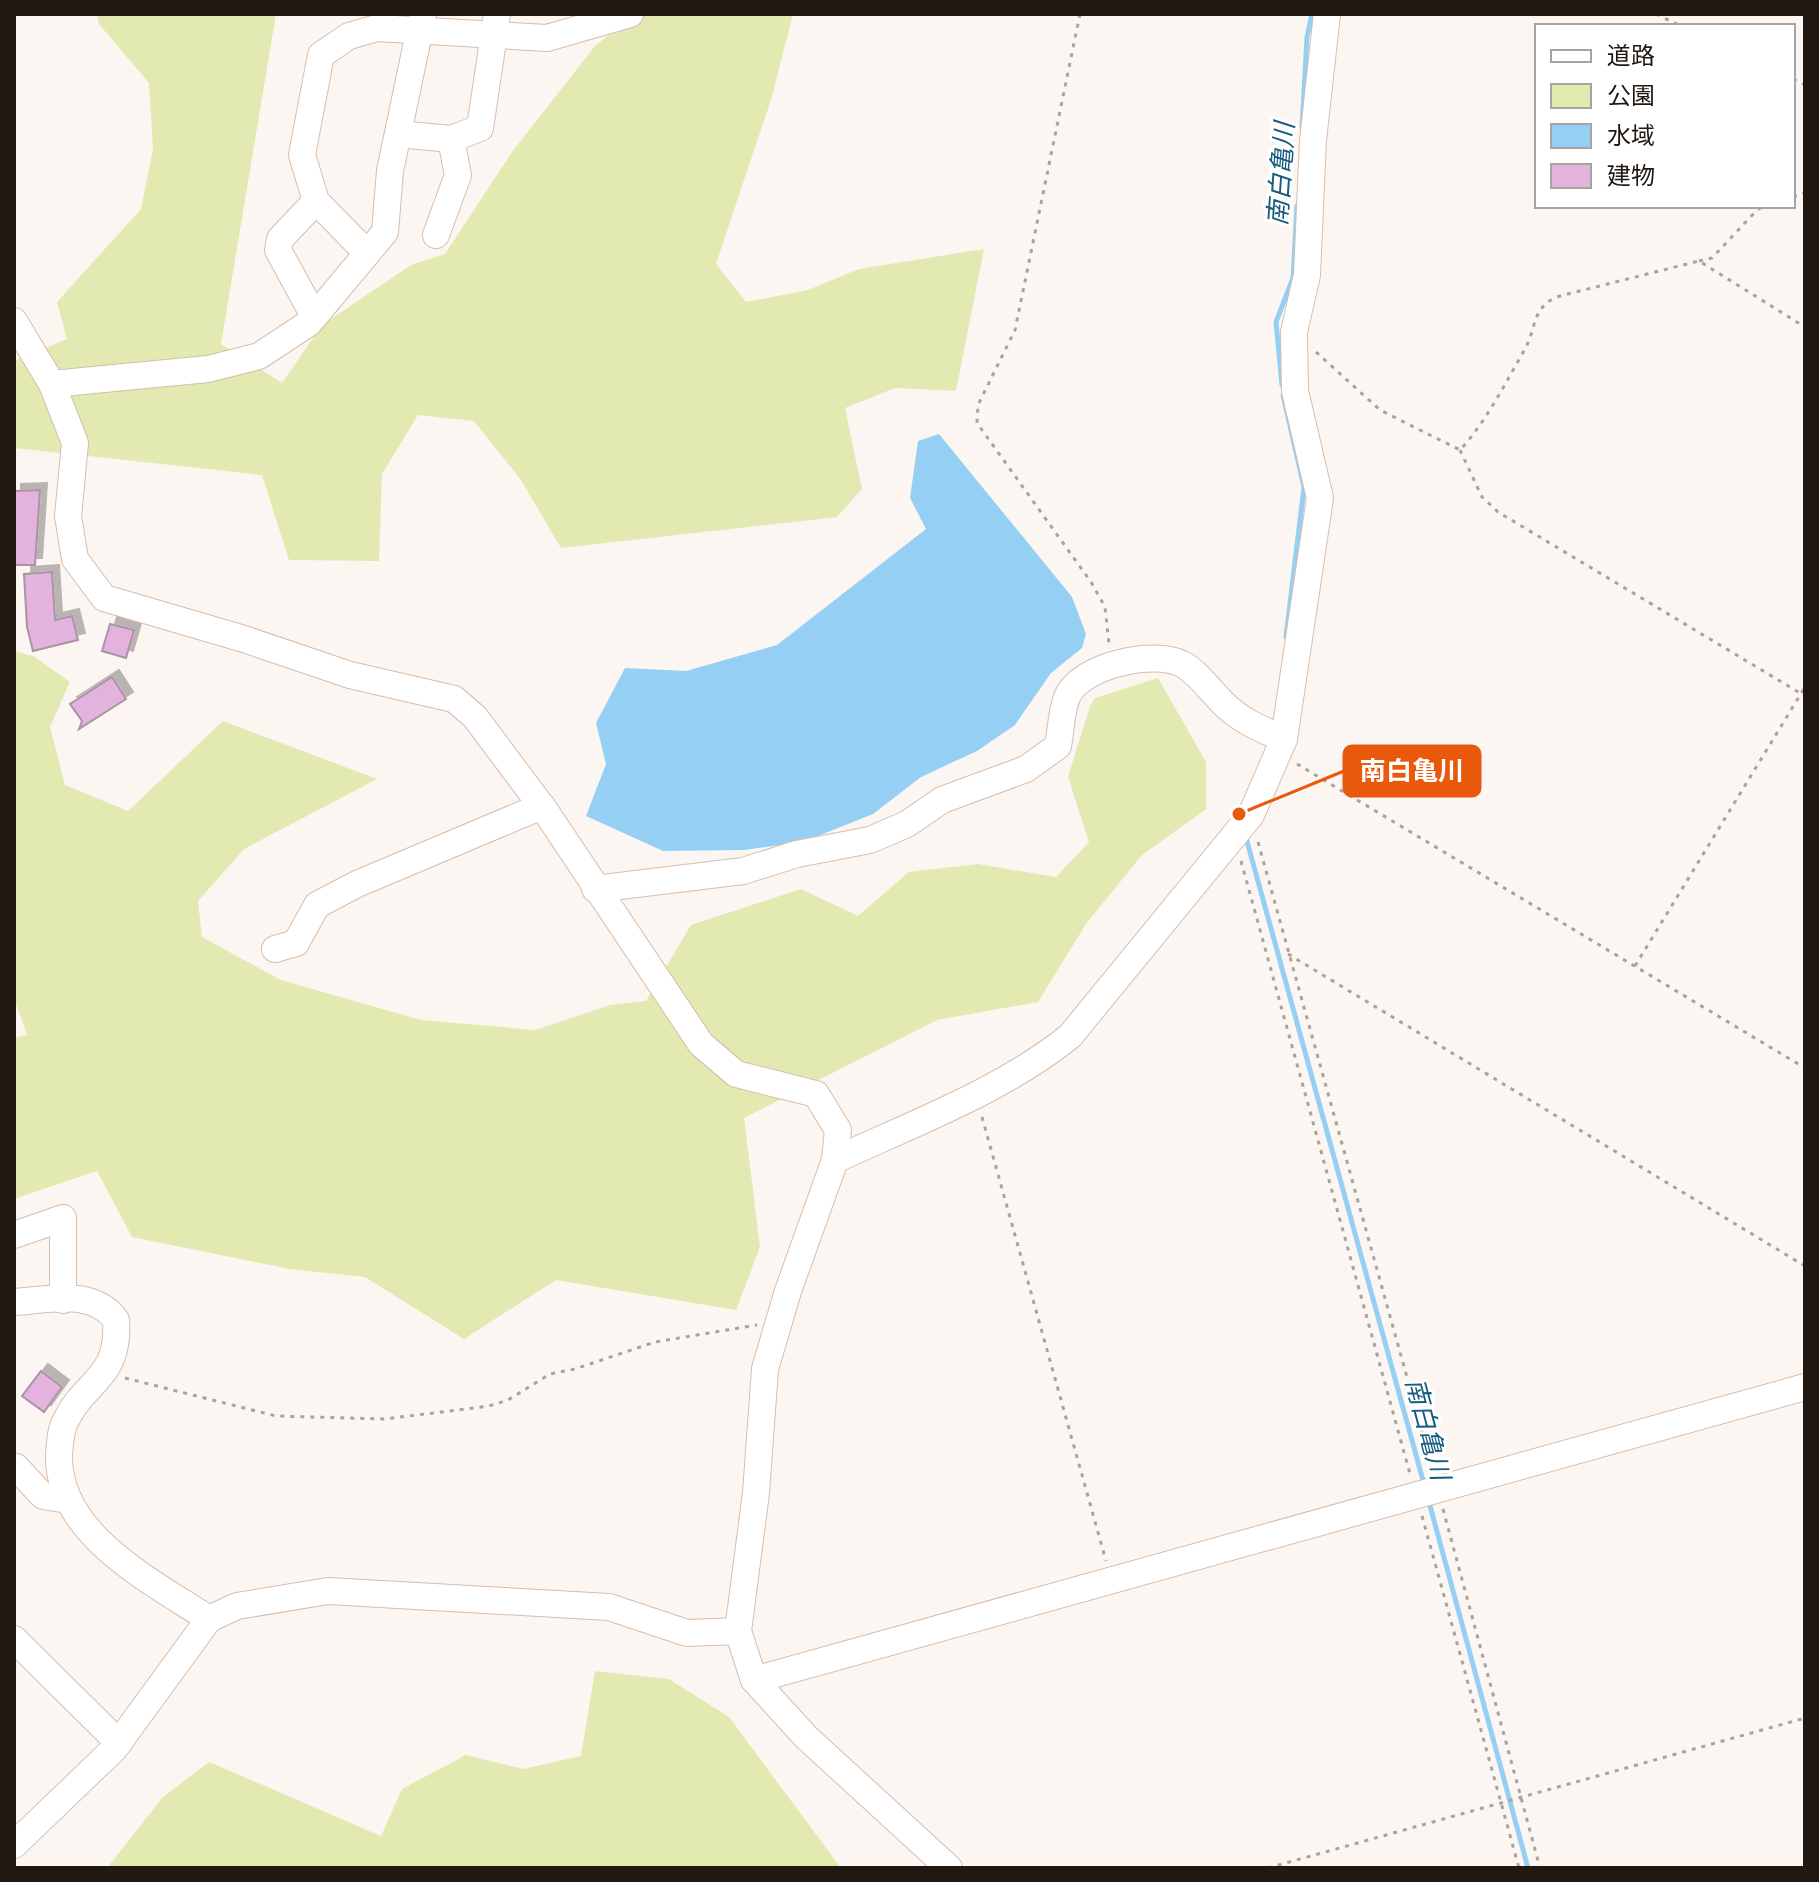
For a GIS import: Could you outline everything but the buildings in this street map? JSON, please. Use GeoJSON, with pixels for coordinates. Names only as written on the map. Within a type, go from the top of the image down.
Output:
{"type":"FeatureCollection","features":[{"type":"Feature","properties":{"kind":"street"},"geometry":{"type":"LineString","coordinates":[[367,253],[316,201],[302,155],[321,55],[349,36],[422,21],[496,25],[547,38],[574,22],[630,14]]}},
{"type":"Feature","properties":{"kind":"street"},"geometry":{"type":"LineString","coordinates":[[835,1160],[976,1094],[1050,1053],[1070,1036],[1251,815],[1276,741],[1320,498],[1295,391],[1294,332],[1307,275],[1313,140],[1327,14]]}},
{"type":"Feature","properties":{"kind":"street"},"geometry":{"type":"LineString","coordinates":[[52,384],[208,369],[259,356],[314,316],[385,232],[390,171],[422,21]]}},
{"type":"Feature","properties":{"kind":"street"},"geometry":{"type":"LineString","coordinates":[[398,134],[451,139],[480,128],[496,25]]}},
{"type":"Feature","properties":{"kind":"street"},"geometry":{"type":"LineString","coordinates":[[436,235],[458,175],[451,139]]}},
{"type":"Feature","properties":{"kind":"street"},"geometry":{"type":"LineString","coordinates":[[314,316],[278,250],[280,239],[316,201]]}},
{"type":"Feature","properties":{"kind":"street"},"geometry":{"type":"LineString","coordinates":[[14,321],[52,384],[75,443],[68,516],[75,559],[104,598],[244,639],[350,675],[454,699],[475,717],[542,806],[701,1044],[736,1074],[816,1094],[838,1130],[835,1160],[765,1369],[756,1493],[738,1631],[754,1680],[806,1737],[949,1868]]}},
{"type":"Feature","properties":{"kind":"street"},"geometry":{"type":"LineString","coordinates":[[595,889],[743,871],[797,854],[870,840],[907,824],[942,800],[1026,769],[1058,746],[1067,696],[1081,678],[1107,667],[1164,656],[1185,665],[1228,708],[1276,741]]}},
{"type":"Feature","properties":{"kind":"street"},"geometry":{"type":"LineString","coordinates":[[275,949],[296,943],[317,905],[330,898],[542,806]]}},
{"type":"Feature","properties":{"kind":"street"},"geometry":{"type":"LineString","coordinates":[[14,1235],[63,1218],[63,1300]]}},
{"type":"Feature","properties":{"kind":"street"},"geometry":{"type":"LineString","coordinates":[[14,1302],[84,1298],[102,1305],[116,1320],[117,1334],[106,1374],[66,1419],[60,1441],[59,1480],[68,1500],[87,1527],[138,1572],[209,1619]]}},
{"type":"Feature","properties":{"kind":"street"},"geometry":{"type":"LineString","coordinates":[[754,1680],[1805,1387]]}},
{"type":"Feature","properties":{"kind":"street"},"geometry":{"type":"LineString","coordinates":[[15,1466],[43,1496],[68,1500]]}},
{"type":"Feature","properties":{"kind":"street"},"geometry":{"type":"LineString","coordinates":[[14,1845],[119,1743],[209,1619],[237,1606],[328,1591],[609,1607],[687,1633],[738,1631]]}},
{"type":"Feature","properties":{"kind":"street"},"geometry":{"type":"LineString","coordinates":[[14,1639],[119,1743]]}},
{"type":"Feature","properties":{"kind":"path"},"geometry":{"type":"LineString","coordinates":[[1080,14],[1015,330],[978,405],[977,423],[1060,535],[1105,607],[1110,636],[1107,667]]}},
{"type":"Feature","properties":{"kind":"path"},"geometry":{"type":"LineString","coordinates":[[1656,14],[1677,24]]}},
{"type":"Feature","properties":{"kind":"path"},"geometry":{"type":"LineString","coordinates":[[1460,450],[1528,344],[1535,316],[1542,304],[1556,297],[1712,258],[1761,208]]}},
{"type":"Feature","properties":{"kind":"path"},"geometry":{"type":"LineString","coordinates":[[1699,261],[1805,327]]}},
{"type":"Feature","properties":{"kind":"path"},"geometry":{"type":"LineString","coordinates":[[1294,332],[1380,410],[1460,450],[1482,497],[1498,512],[1803,695]]}},
{"type":"Feature","properties":{"kind":"path"},"geometry":{"type":"LineString","coordinates":[[1635,966],[1803,695],[1805,687]]}},
{"type":"Feature","properties":{"kind":"path"},"geometry":{"type":"LineString","coordinates":[[1276,741],[1635,966],[1805,1068]]}},
{"type":"Feature","properties":{"kind":"path"},"geometry":{"type":"LineString","coordinates":[[1251,815],[1427,1490],[1519,1868]]}},
{"type":"Feature","properties":{"kind":"path"},"geometry":{"type":"LineString","coordinates":[[1234,838],[1540,1868]]}},
{"type":"Feature","properties":{"kind":"path"},"geometry":{"type":"LineString","coordinates":[[1288,954],[1805,1266]]}},
{"type":"Feature","properties":{"kind":"path"},"geometry":{"type":"LineString","coordinates":[[976,1094],[1111,1579]]}},
{"type":"Feature","properties":{"kind":"path"},"geometry":{"type":"LineString","coordinates":[[106,1374],[276,1416],[385,1419],[489,1406],[508,1400],[550,1374],[575,1369],[655,1342],[779,1322]]}},
{"type":"Feature","properties":{"kind":"path"},"geometry":{"type":"LineString","coordinates":[[1268,1868],[1805,1718]]}},
{"type":"Feature","properties":{"kind":"green space"},"geometry":{"type":"Polygon","coordinates":[[[97,14],[276,14],[221,344],[282,383],[322,325],[411,265],[445,254],[512,152],[595,46],[635,14],[793,14],[771,100],[716,264],[746,302],[808,290],[859,269],[984,249],[956,391],[895,388],[845,408],[862,489],[837,517],[561,548],[521,480],[474,421],[418,415],[382,474],[379,561],[289,560],[262,475],[14,448],[14,361],[67,339],[57,302],[141,209],[153,149],[149,83],[99,24],[97,14]]]}},
{"type":"Feature","properties":{"kind":"green space"},"geometry":{"type":"Polygon","coordinates":[[[14,651],[33,656],[70,682],[50,727],[65,785],[128,811],[223,721],[377,779],[244,849],[198,901],[202,937],[281,980],[421,1020],[535,1030],[610,1005],[646,1001],[691,925],[801,889],[858,916],[909,872],[978,864],[1056,877],[1089,842],[1068,777],[1090,706],[1095,698],[1158,678],[1206,762],[1206,809],[1142,855],[1086,924],[1038,1002],[937,1020],[744,1118],[760,1247],[736,1310],[556,1280],[464,1339],[365,1277],[289,1269],[132,1237],[97,1171],[14,1199],[14,1038],[27,1035],[14,998],[14,651]]]}},
{"type":"Feature","properties":{"kind":"green space"},"geometry":{"type":"Polygon","coordinates":[[[595,1671],[669,1679],[729,1717],[841,1868],[107,1868],[163,1797],[209,1762],[381,1836],[402,1789],[466,1755],[523,1769],[581,1756],[595,1671]]]}},
{"type":"Feature","properties":{"kind":"water"},"geometry":{"type":"Polygon","coordinates":[[[939,434],[1072,597],[1086,634],[1082,648],[1051,673],[1015,725],[977,751],[921,777],[873,814],[803,842],[744,850],[663,851],[586,816],[606,764],[596,723],[625,668],[686,671],[777,645],[926,529],[910,498],[918,441],[939,434]]]}},
{"type":"Feature","properties":{"kind":"waterway","name":"南白亀川"},"geometry":{"type":"LineString","coordinates":[[1302,128],[1307,37],[1312,14]]}},
{"type":"Feature","properties":{"kind":"waterway","name":"南白亀川"},"geometry":{"type":"LineString","coordinates":[[1282,385],[1276,322],[1293,278],[1297,206]]}},
{"type":"Feature","properties":{"kind":"waterway","name":"南白亀川"},"geometry":{"type":"LineString","coordinates":[[1283,395],[1304,487],[1286,637]]}},
{"type":"Feature","properties":{"kind":"waterway","name":"南白亀川"},"geometry":{"type":"LineString","coordinates":[[1245,834],[1424,1484]]}},
{"type":"Feature","properties":{"kind":"waterway","name":"南白亀川"},"geometry":{"type":"LineString","coordinates":[[1429,1502],[1528,1868]]}},
{"type":"Feature","properties":{"kind":"place","name":"南白亀川"},"geometry":{"type":"Point","coordinates":[1239,814]}}]}
